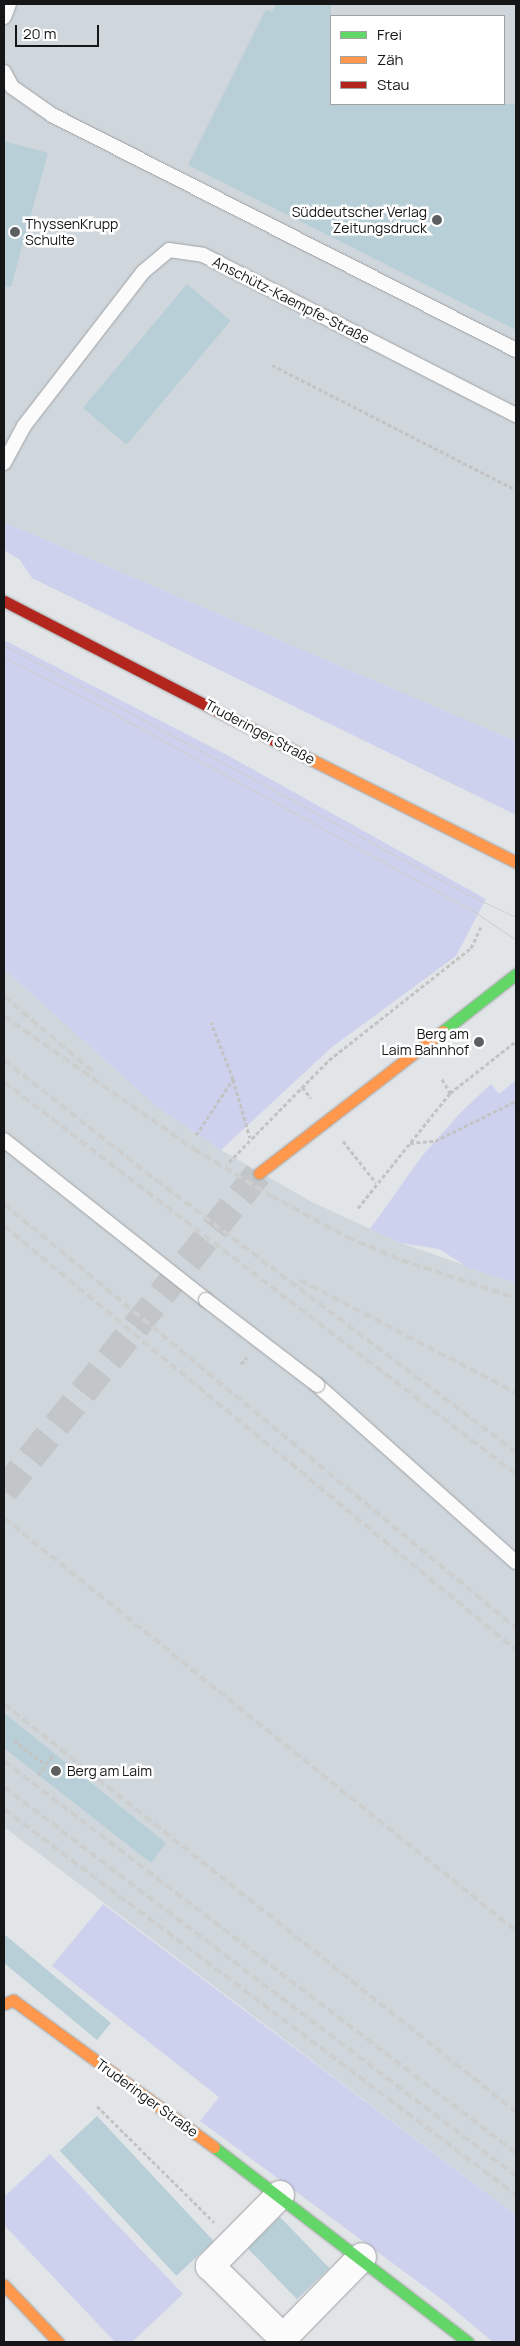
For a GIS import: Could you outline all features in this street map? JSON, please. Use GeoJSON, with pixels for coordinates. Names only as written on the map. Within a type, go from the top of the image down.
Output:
{"type":"FeatureCollection","features":[{"type":"Feature","properties":{"kind":"street","name":"Truderinger Straße"},"geometry":{"type":"LineString","coordinates":[[4,601],[363,787],[516,862]]}},
{"type":"Feature","properties":{"kind":"street"},"geometry":{"type":"LineString","coordinates":[[259,1173],[516,974]]}},
{"type":"Feature","properties":{"kind":"street","name":"Truderinger Straße"},"geometry":{"type":"LineString","coordinates":[[7,1999],[280,2195],[362,2257],[468,2342]]}},
{"type":"Feature","properties":{"kind":"street"},"geometry":{"type":"LineString","coordinates":[[280,2195],[210,2266],[283,2338],[362,2257]]}},
{"type":"Feature","properties":{"kind":"street"},"geometry":{"type":"LineString","coordinates":[[4,2285],[58,2342]]}},
{"type":"Feature","properties":{"kind":"lane"},"geometry":{"type":"LineString","coordinates":[[4,17],[9,4]]}},
{"type":"Feature","properties":{"kind":"lane"},"geometry":{"type":"LineString","coordinates":[[4,72],[12,86],[52,115],[516,350]]}},
{"type":"Feature","properties":{"kind":"lane","name":"Anschütz-Kaempfe-Straße"},"geometry":{"type":"LineString","coordinates":[[4,463],[24,426],[143,272],[169,250],[203,255],[214,260],[516,415]]}},
{"type":"Feature","properties":{"kind":"lane"},"geometry":{"type":"LineString","coordinates":[[4,1140],[317,1385],[516,1562]]}},
{"type":"Feature","properties":{"kind":"path"},"geometry":{"type":"LineString","coordinates":[[272,365],[516,490]]}},
{"type":"Feature","properties":{"kind":"path"},"geometry":{"type":"LineString","coordinates":[[229,1162],[250,1138],[329,1060],[449,968],[471,948],[481,928]]}},
{"type":"Feature","properties":{"kind":"path"},"geometry":{"type":"LineString","coordinates":[[211,1022],[233,1079],[250,1138]]}},
{"type":"Feature","properties":{"kind":"path"},"geometry":{"type":"LineString","coordinates":[[358,1208],[450,1093],[516,1041]]}},
{"type":"Feature","properties":{"kind":"path"},"geometry":{"type":"LineString","coordinates":[[442,1078],[450,1093]]}},
{"type":"Feature","properties":{"kind":"path"},"geometry":{"type":"LineString","coordinates":[[196,1134],[233,1079]]}},
{"type":"Feature","properties":{"kind":"path"},"geometry":{"type":"LineString","coordinates":[[409,1143],[435,1141],[516,1101]]}},
{"type":"Feature","properties":{"kind":"path"},"geometry":{"type":"LineString","coordinates":[[14,1740],[45,1764]]}},
{"type":"Feature","properties":{"kind":"path"},"geometry":{"type":"LineString","coordinates":[[38,1775],[54,1754]]}},
{"type":"Feature","properties":{"kind":"path"},"geometry":{"type":"LineString","coordinates":[[97,2106],[234,2242]]}},
{"type":"Feature","properties":{"kind":"shaded area"},"geometry":{"type":"Polygon","coordinates":[[[4,4],[516,4],[516,741],[4,522],[4,4]]]}},
{"type":"Feature","properties":{"kind":"shaded area"},"geometry":{"type":"Polygon","coordinates":[[[4,522],[516,741],[516,815],[32,578],[20,560],[4,550],[4,522]]]}},
{"type":"Feature","properties":{"kind":"shaded area"},"geometry":{"type":"Polygon","coordinates":[[[4,640],[227,755],[486,899],[456,956],[332,1047],[221,1150],[157,1107],[4,969],[4,640]]]}},
{"type":"Feature","properties":{"kind":"shaded area"},"geometry":{"type":"Polygon","coordinates":[[[4,969],[157,1107],[221,1150],[312,1202],[401,1243],[516,1283],[516,2215],[4,1827],[4,969]]]}},
{"type":"Feature","properties":{"kind":"shaded area"},"geometry":{"type":"Polygon","coordinates":[[[516,1080],[516,1283],[469,1268],[439,1249],[401,1243],[370,1229],[422,1156],[460,1113],[491,1084],[499,1094],[516,1080]]]}},
{"type":"Feature","properties":{"kind":"shaded area"},"geometry":{"type":"Polygon","coordinates":[[[103,1904],[516,2215],[516,2342],[493,2342],[444,2301],[200,2121],[219,2097],[52,1966],[103,1904]]]}},
{"type":"Feature","properties":{"kind":"shaded area"},"geometry":{"type":"Polygon","coordinates":[[[50,2154],[183,2294],[132,2342],[115,2342],[4,2225],[4,2197],[50,2154]]]}},
{"type":"Feature","properties":{"kind":"building","name":"Süddeutscher Verlag Zeitungsdruck"},"geometry":{"type":"Polygon","coordinates":[[[276,4],[331,4],[330,105],[516,104],[516,330],[188,165],[266,9],[272,12],[276,4]]]}},
{"type":"Feature","properties":{"kind":"building","name":"ThyssenKrupp Schulte"},"geometry":{"type":"Polygon","coordinates":[[[4,141],[48,153],[11,287],[4,286],[4,141]]]}},
{"type":"Feature","properties":{"kind":"building"},"geometry":{"type":"Polygon","coordinates":[[[187,284],[231,321],[127,445],[83,408],[187,284]]]}},
{"type":"Feature","properties":{"kind":"building"},"geometry":{"type":"Polygon","coordinates":[[[4,1713],[166,1843],[151,1863],[4,1748],[4,1713]]]}},
{"type":"Feature","properties":{"kind":"building"},"geometry":{"type":"Polygon","coordinates":[[[4,1934],[111,2023],[97,2040],[4,1963],[4,1934]]]}},
{"type":"Feature","properties":{"kind":"building"},"geometry":{"type":"Polygon","coordinates":[[[97,2116],[214,2241],[176,2276],[60,2151],[97,2116]]]}},
{"type":"Feature","properties":{"kind":"building"},"geometry":{"type":"Polygon","coordinates":[[[280,2217],[329,2268],[297,2299],[248,2248],[280,2217]]]}},
{"type":"Feature","properties":{"kind":"tunnel"},"geometry":{"type":"LineString","coordinates":[[4,1491],[259,1173]]}},
{"type":"Feature","properties":{"kind":"tram line"},"geometry":{"type":"LineString","coordinates":[[4,645],[465,893],[516,917]]}},
{"type":"Feature","properties":{"kind":"tram line"},"geometry":{"type":"LineString","coordinates":[[4,657],[100,706],[475,912],[516,940]]}},
{"type":"Feature","properties":{"kind":"railway"},"geometry":{"type":"LineString","coordinates":[[4,996],[92,1071]]}},
{"type":"Feature","properties":{"kind":"railway"},"geometry":{"type":"LineString","coordinates":[[4,1016],[194,1149],[271,1196],[347,1237],[401,1260],[516,1298]]}},
{"type":"Feature","properties":{"kind":"railway"},"geometry":{"type":"LineString","coordinates":[[4,1060],[156,1180],[516,1452]]}},
{"type":"Feature","properties":{"kind":"railway"},"geometry":{"type":"LineString","coordinates":[[4,1082],[516,1474]]}},
{"type":"Feature","properties":{"kind":"railway"},"geometry":{"type":"LineString","coordinates":[[4,1204],[516,1628]]}},
{"type":"Feature","properties":{"kind":"railway"},"geometry":{"type":"LineString","coordinates":[[4,1226],[516,1650]]}},
{"type":"Feature","properties":{"kind":"railway"},"geometry":{"type":"LineString","coordinates":[[300,1280],[516,1393]]}},
{"type":"Feature","properties":{"kind":"railway"},"geometry":{"type":"LineString","coordinates":[[4,1518],[516,1931]]}},
{"type":"Feature","properties":{"kind":"railway"},"geometry":{"type":"LineString","coordinates":[[4,1704],[516,2112]]}},
{"type":"Feature","properties":{"kind":"railway"},"geometry":{"type":"LineString","coordinates":[[4,1761],[516,2153]]}},
{"type":"Feature","properties":{"kind":"railway"},"geometry":{"type":"LineString","coordinates":[[4,1787],[516,2176]]}},
{"type":"Feature","properties":{"kind":"railway"},"geometry":{"type":"LineString","coordinates":[[4,1809],[516,2195]]}},
{"type":"Feature","properties":{"kind":"traffic: fast"},"geometry":{"type":"LineString","coordinates":[[443,1031],[516,974]]}},
{"type":"Feature","properties":{"kind":"traffic: fast"},"geometry":{"type":"LineString","coordinates":[[214,2147],[468,2342]]}},
{"type":"Feature","properties":{"kind":"traffic: slow"},"geometry":{"type":"LineString","coordinates":[[302,755],[516,862]]}},
{"type":"Feature","properties":{"kind":"traffic: slow"},"geometry":{"type":"LineString","coordinates":[[259,1173],[443,1031]]}},
{"type":"Feature","properties":{"kind":"traffic: slow"},"geometry":{"type":"LineString","coordinates":[[4,2004],[13,2000],[214,2147]]}},
{"type":"Feature","properties":{"kind":"traffic: slow"},"geometry":{"type":"LineString","coordinates":[[4,2285],[58,2342]]}},
{"type":"Feature","properties":{"kind":"traffic: jam"},"geometry":{"type":"LineString","coordinates":[[4,601],[302,755]]}},
{"type":"Feature","properties":{"kind":"place","name":"Süddeutscher Verlag Zeitungsdruck"},"geometry":{"type":"Point","coordinates":[437,220]}},
{"type":"Feature","properties":{"kind":"place","name":"ThyssenKrupp Schulte"},"geometry":{"type":"Point","coordinates":[15,232]}},
{"type":"Feature","properties":{"kind":"place","name":"Berg am Laim Bahnhof"},"geometry":{"type":"Point","coordinates":[479,1042]}},
{"type":"Feature","properties":{"kind":"place","name":"Berg am Laim"},"geometry":{"type":"Point","coordinates":[56,1771]}}]}
